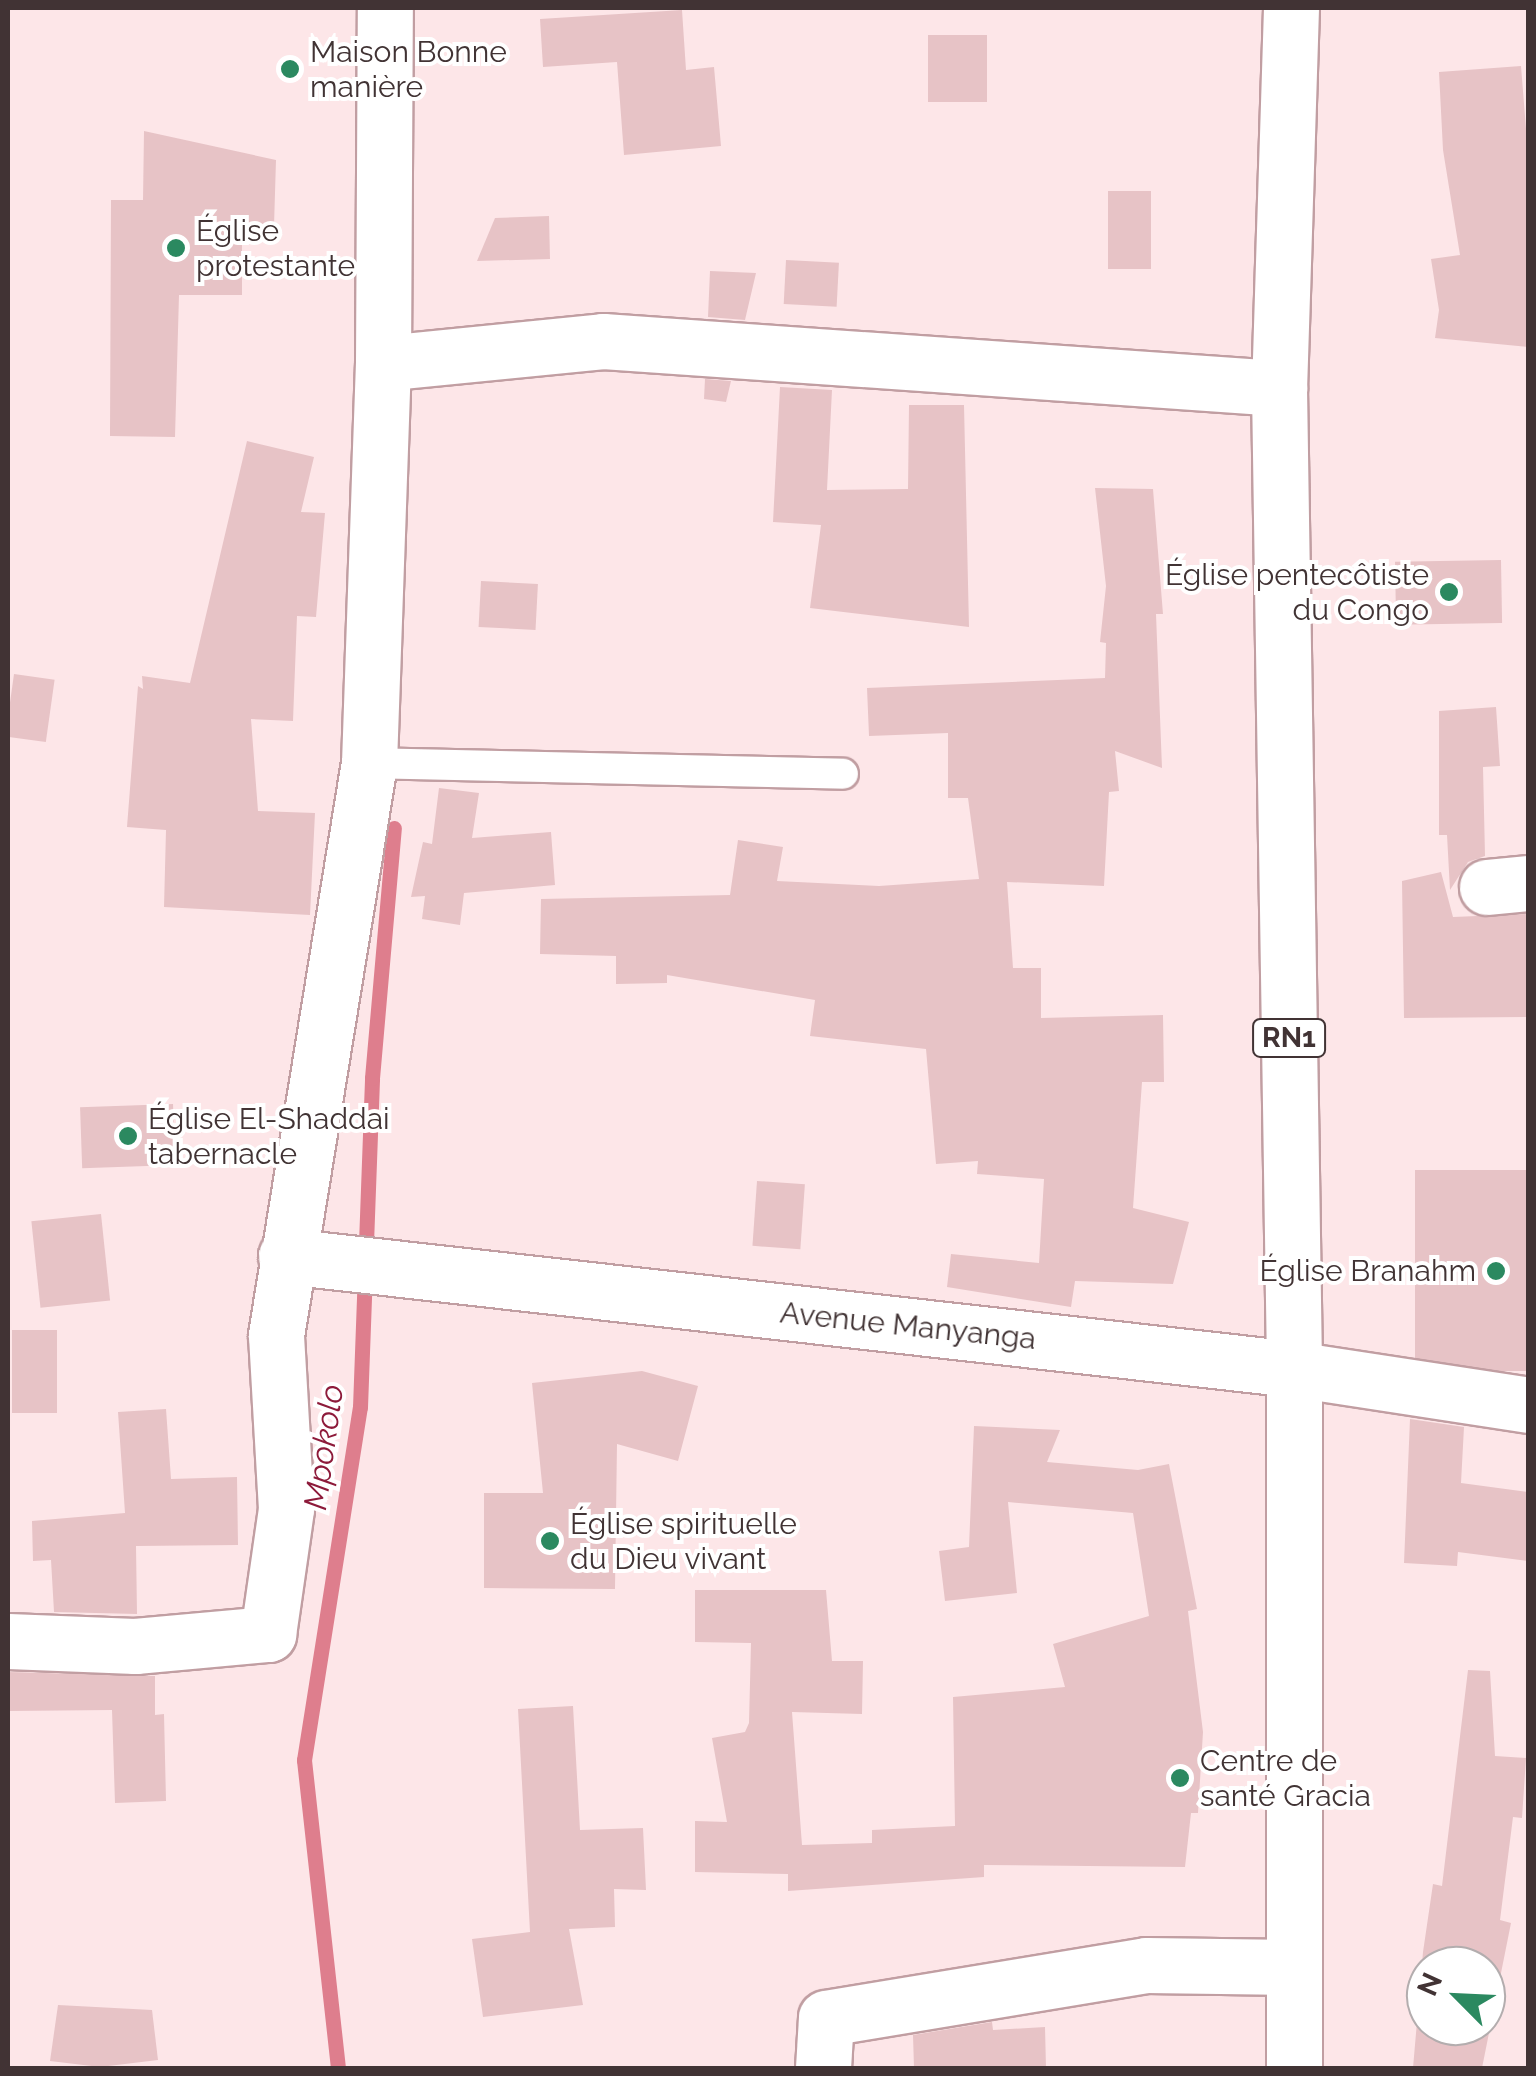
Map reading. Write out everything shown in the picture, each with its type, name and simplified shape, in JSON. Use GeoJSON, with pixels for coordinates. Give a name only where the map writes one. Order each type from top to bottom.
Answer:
{"type":"FeatureCollection","features":[{"type":"Feature","properties":{"kind":"main road"},"geometry":{"type":"LineString","coordinates":[[8,1641],[136,1646],[268,1634],[286,1509],[276,1336],[369,764],[383,362],[385,8]]}},
{"type":"Feature","properties":{"kind":"main road","name":"RN1"},"geometry":{"type":"LineString","coordinates":[[1291,8],[1279,388],[1294,1370],[1294,2068]]}},
{"type":"Feature","properties":{"kind":"main road"},"geometry":{"type":"LineString","coordinates":[[383,362],[603,341],[1279,388]]}},
{"type":"Feature","properties":{"kind":"main road","name":"Avenue Manyanga"},"geometry":{"type":"LineString","coordinates":[[286,1256],[1294,1370],[1528,1405]]}},
{"type":"Feature","properties":{"kind":"main road"},"geometry":{"type":"LineString","coordinates":[[823,2068],[826,2018],[1146,1965],[1294,1967]]}},
{"type":"Feature","properties":{"kind":"lane"},"geometry":{"type":"LineString","coordinates":[[369,764],[842,774]]}},
{"type":"Feature","properties":{"kind":"building"},"geometry":{"type":"Polygon","coordinates":[[[682,10],[686,70],[714,67],[721,146],[624,155],[617,62],[543,67],[540,19],[682,10]]]}},
{"type":"Feature","properties":{"kind":"building"},"geometry":{"type":"Polygon","coordinates":[[[928,35],[987,35],[987,102],[928,102],[928,35]]]}},
{"type":"Feature","properties":{"kind":"building"},"geometry":{"type":"Polygon","coordinates":[[[1521,66],[1528,154],[1528,347],[1435,338],[1439,310],[1431,259],[1460,255],[1443,150],[1439,72],[1521,66]]]}},
{"type":"Feature","properties":{"kind":"building"},"geometry":{"type":"Polygon","coordinates":[[[144,131],[276,160],[274,226],[242,224],[242,295],[179,295],[175,437],[110,436],[111,200],[143,200],[144,131]]]}},
{"type":"Feature","properties":{"kind":"building"},"geometry":{"type":"Polygon","coordinates":[[[1108,191],[1151,191],[1151,269],[1108,269],[1108,191]]]}},
{"type":"Feature","properties":{"kind":"building"},"geometry":{"type":"Polygon","coordinates":[[[549,216],[550,259],[477,261],[495,218],[549,216]]]}},
{"type":"Feature","properties":{"kind":"building"},"geometry":{"type":"Polygon","coordinates":[[[786,260],[839,263],[837,307],[784,304],[786,260]]]}},
{"type":"Feature","properties":{"kind":"building"},"geometry":{"type":"Polygon","coordinates":[[[710,271],[756,273],[745,320],[708,317],[710,271]]]}},
{"type":"Feature","properties":{"kind":"building"},"geometry":{"type":"Polygon","coordinates":[[[705,379],[731,381],[726,402],[704,399],[705,379]]]}},
{"type":"Feature","properties":{"kind":"building"},"geometry":{"type":"Polygon","coordinates":[[[780,387],[832,390],[827,490],[908,489],[909,405],[964,405],[969,627],[810,608],[821,525],[773,522],[780,387]]]}},
{"type":"Feature","properties":{"kind":"building"},"geometry":{"type":"Polygon","coordinates":[[[247,441],[314,457],[301,512],[325,513],[316,617],[297,616],[293,721],[251,719],[258,811],[315,813],[310,915],[164,907],[166,830],[127,827],[138,686],[143,689],[142,676],[190,683],[247,441]]]}},
{"type":"Feature","properties":{"kind":"building"},"geometry":{"type":"Polygon","coordinates":[[[1095,488],[1153,489],[1163,614],[1156,614],[1162,768],[1115,751],[1119,791],[1109,792],[1104,886],[1007,882],[1013,968],[1041,968],[1041,1018],[1163,1015],[1164,1082],[1142,1082],[1133,1208],[1189,1222],[1173,1284],[1075,1281],[1071,1307],[947,1287],[951,1254],[1039,1263],[1044,1179],[977,1174],[978,1161],[936,1164],[926,1049],[810,1036],[815,1000],[667,975],[667,983],[616,984],[616,956],[540,954],[541,899],[730,895],[738,840],[783,847],[777,881],[879,886],[979,879],[968,798],[948,798],[948,733],[869,736],[867,688],[1105,678],[1106,643],[1100,642],[1106,586],[1095,488]]]}},
{"type":"Feature","properties":{"kind":"building","name":"Église pentecôtiste du Congo"},"geometry":{"type":"Polygon","coordinates":[[[1501,560],[1502,623],[1396,625],[1395,562],[1501,560]]]}},
{"type":"Feature","properties":{"kind":"building"},"geometry":{"type":"Polygon","coordinates":[[[481,581],[538,584],[536,630],[479,627],[481,581]]]}},
{"type":"Feature","properties":{"kind":"building"},"geometry":{"type":"Polygon","coordinates":[[[14,674],[55,680],[46,742],[8,737],[14,674]]]}},
{"type":"Feature","properties":{"kind":"building"},"geometry":{"type":"Polygon","coordinates":[[[1496,707],[1500,766],[1483,767],[1485,856],[1468,862],[1450,890],[1447,835],[1439,835],[1439,711],[1496,707]]]}},
{"type":"Feature","properties":{"kind":"building"},"geometry":{"type":"Polygon","coordinates":[[[439,788],[479,793],[472,838],[551,832],[555,885],[464,893],[460,925],[422,919],[425,896],[411,897],[423,842],[432,844],[439,788]]]}},
{"type":"Feature","properties":{"kind":"building"},"geometry":{"type":"Polygon","coordinates":[[[1441,872],[1453,917],[1528,914],[1528,1017],[1404,1018],[1402,881],[1441,872]]]}},
{"type":"Feature","properties":{"kind":"building","name":"Église El-Shaddai tabernacle"},"geometry":{"type":"Polygon","coordinates":[[[173,1104],[175,1165],[82,1168],[80,1107],[173,1104]]]}},
{"type":"Feature","properties":{"kind":"building"},"geometry":{"type":"Polygon","coordinates":[[[1415,1170],[1528,1170],[1528,1371],[1415,1371],[1415,1170]]]}},
{"type":"Feature","properties":{"kind":"building"},"geometry":{"type":"Polygon","coordinates":[[[757,1181],[805,1184],[800,1249],[752,1246],[757,1181]]]}},
{"type":"Feature","properties":{"kind":"building"},"geometry":{"type":"Polygon","coordinates":[[[101,1214],[110,1301],[40,1308],[31,1221],[101,1214]]]}},
{"type":"Feature","properties":{"kind":"building"},"geometry":{"type":"Polygon","coordinates":[[[12,1330],[57,1330],[57,1413],[12,1413],[12,1330]]]}},
{"type":"Feature","properties":{"kind":"building"},"geometry":{"type":"Polygon","coordinates":[[[642,1371],[698,1386],[678,1461],[617,1444],[615,1589],[484,1588],[484,1493],[543,1493],[532,1383],[642,1371]]]}},
{"type":"Feature","properties":{"kind":"building"},"geometry":{"type":"Polygon","coordinates":[[[166,1409],[171,1479],[237,1477],[238,1545],[136,1546],[137,1614],[54,1612],[51,1560],[33,1561],[32,1521],[125,1513],[118,1412],[166,1409]]]}},
{"type":"Feature","properties":{"kind":"building"},"geometry":{"type":"Polygon","coordinates":[[[1410,1419],[1464,1427],[1461,1483],[1528,1492],[1528,1561],[1458,1552],[1457,1566],[1404,1563],[1410,1419]]]}},
{"type":"Feature","properties":{"kind":"building"},"geometry":{"type":"Polygon","coordinates":[[[974,1426],[1060,1430],[1047,1462],[1138,1470],[1169,1464],[1197,1609],[1188,1611],[1203,1732],[1198,1813],[1191,1813],[1185,1867],[984,1865],[984,1877],[788,1891],[788,1874],[695,1872],[695,1821],[727,1822],[712,1738],[745,1732],[749,1723],[751,1643],[695,1642],[695,1590],[826,1590],[832,1661],[863,1661],[862,1714],[792,1712],[802,1845],[872,1843],[872,1830],[955,1826],[953,1697],[1065,1687],[1053,1644],[1149,1616],[1133,1513],[1008,1502],[1017,1593],[945,1601],[939,1551],[969,1547],[974,1426]]]}},
{"type":"Feature","properties":{"kind":"building"},"geometry":{"type":"Polygon","coordinates":[[[1468,1670],[1490,1671],[1495,1756],[1526,1758],[1522,1818],[1513,1817],[1500,1920],[1511,1923],[1506,1948],[1424,1946],[1433,1884],[1442,1886],[1468,1670]]]}},
{"type":"Feature","properties":{"kind":"building"},"geometry":{"type":"Polygon","coordinates":[[[8,1672],[155,1676],[155,1715],[164,1714],[166,1801],[115,1803],[112,1710],[8,1711],[8,1672]]]}},
{"type":"Feature","properties":{"kind":"building"},"geometry":{"type":"Polygon","coordinates":[[[573,1706],[580,1830],[643,1828],[646,1890],[614,1889],[615,1927],[569,1929],[583,2005],[483,2017],[472,1939],[530,1932],[518,1709],[573,1706]]]}},
{"type":"Feature","properties":{"kind":"building"},"geometry":{"type":"Polygon","coordinates":[[[58,2005],[152,2010],[158,2060],[100,2067],[50,2061],[58,2005]]]}},
{"type":"Feature","properties":{"kind":"building"},"geometry":{"type":"Polygon","coordinates":[[[992,2022],[993,2030],[1045,2027],[1046,2068],[914,2068],[913,2035],[992,2022]]]}},
{"type":"Feature","properties":{"kind":"building"},"geometry":{"type":"Polygon","coordinates":[[[1415,2046],[1486,2046],[1482,2068],[1413,2068],[1415,2046]]]}},
{"type":"Feature","properties":{"kind":"waterway","name":"Mpokolo"},"geometry":{"type":"LineString","coordinates":[[338,2068],[304,1760],[360,1407],[372,1078],[394,828]]}},
{"type":"Feature","properties":{"kind":"place","name":"Maison Bonne manière"},"geometry":{"type":"Point","coordinates":[290,69]}},
{"type":"Feature","properties":{"kind":"place","name":"Église protestante"},"geometry":{"type":"Point","coordinates":[176,248]}},
{"type":"Feature","properties":{"kind":"place","name":"Église pentecôtiste du Congo"},"geometry":{"type":"Point","coordinates":[1449,592]}},
{"type":"Feature","properties":{"kind":"place","name":"Église El-Shaddai tabernacle"},"geometry":{"type":"Point","coordinates":[128,1136]}},
{"type":"Feature","properties":{"kind":"place","name":"Église Branahm"},"geometry":{"type":"Point","coordinates":[1496,1271]}},
{"type":"Feature","properties":{"kind":"place","name":"Église spirituelle du Dieu vivant"},"geometry":{"type":"Point","coordinates":[550,1541]}},
{"type":"Feature","properties":{"kind":"place","name":"Centre de santé Gracia"},"geometry":{"type":"Point","coordinates":[1180,1778]}}]}
